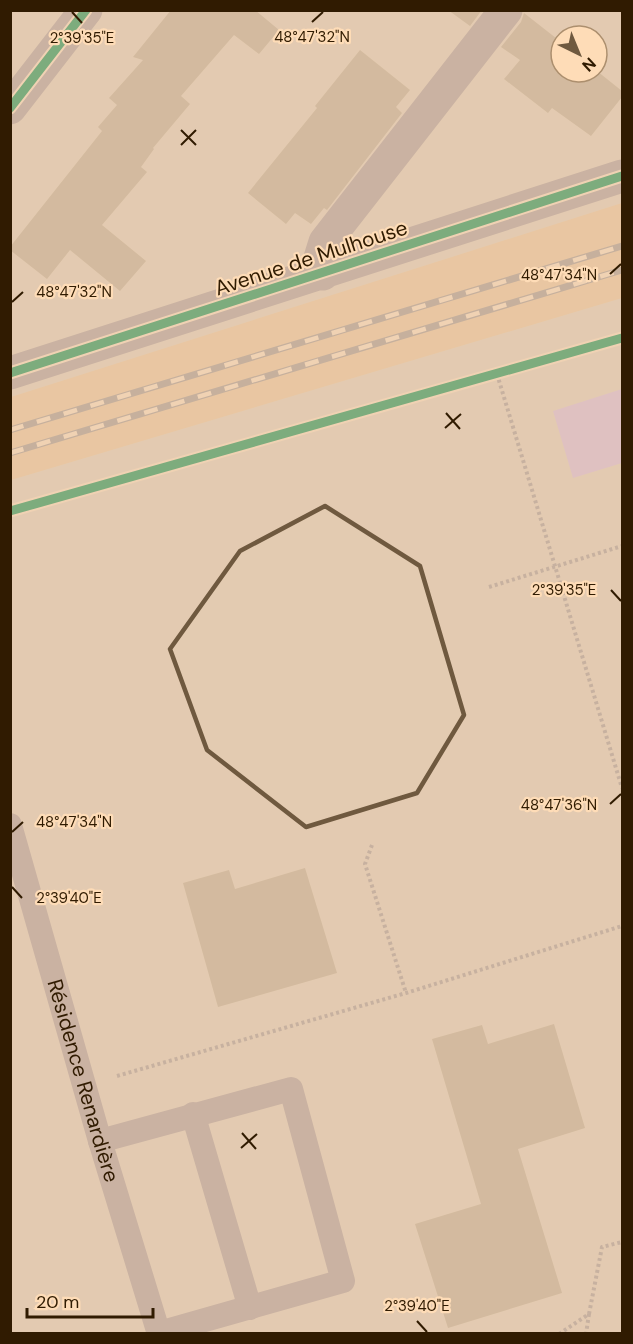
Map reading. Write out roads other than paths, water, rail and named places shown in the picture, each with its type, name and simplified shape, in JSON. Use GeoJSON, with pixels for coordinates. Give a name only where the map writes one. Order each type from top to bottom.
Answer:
{"type":"FeatureCollection","features":[{"type":"Feature","properties":{"kind":"street"},"geometry":{"type":"LineString","coordinates":[[10,108],[86,10]]}},
{"type":"Feature","properties":{"kind":"street"},"geometry":{"type":"LineString","coordinates":[[323,274],[320,258],[325,242],[506,10]]}},
{"type":"Feature","properties":{"kind":"street","name":"Avenue de Mulhouse"},"geometry":{"type":"LineString","coordinates":[[10,373],[622,176]]}},
{"type":"Feature","properties":{"kind":"lane","name":"Résidence Renardière"},"geometry":{"type":"LineString","coordinates":[[10,825],[100,1141],[159,1333]]}},
{"type":"Feature","properties":{"kind":"lane"},"geometry":{"type":"LineString","coordinates":[[100,1141],[291,1089],[343,1281],[159,1333]]}},
{"type":"Feature","properties":{"kind":"lane"},"geometry":{"type":"LineString","coordinates":[[193,1114],[250,1308]]}},
{"type":"Feature","properties":{"kind":"railway"},"geometry":{"type":"LineString","coordinates":[[10,430],[622,246]]}},
{"type":"Feature","properties":{"kind":"railway"},"geometry":{"type":"LineString","coordinates":[[10,453],[622,270]]}}]}
